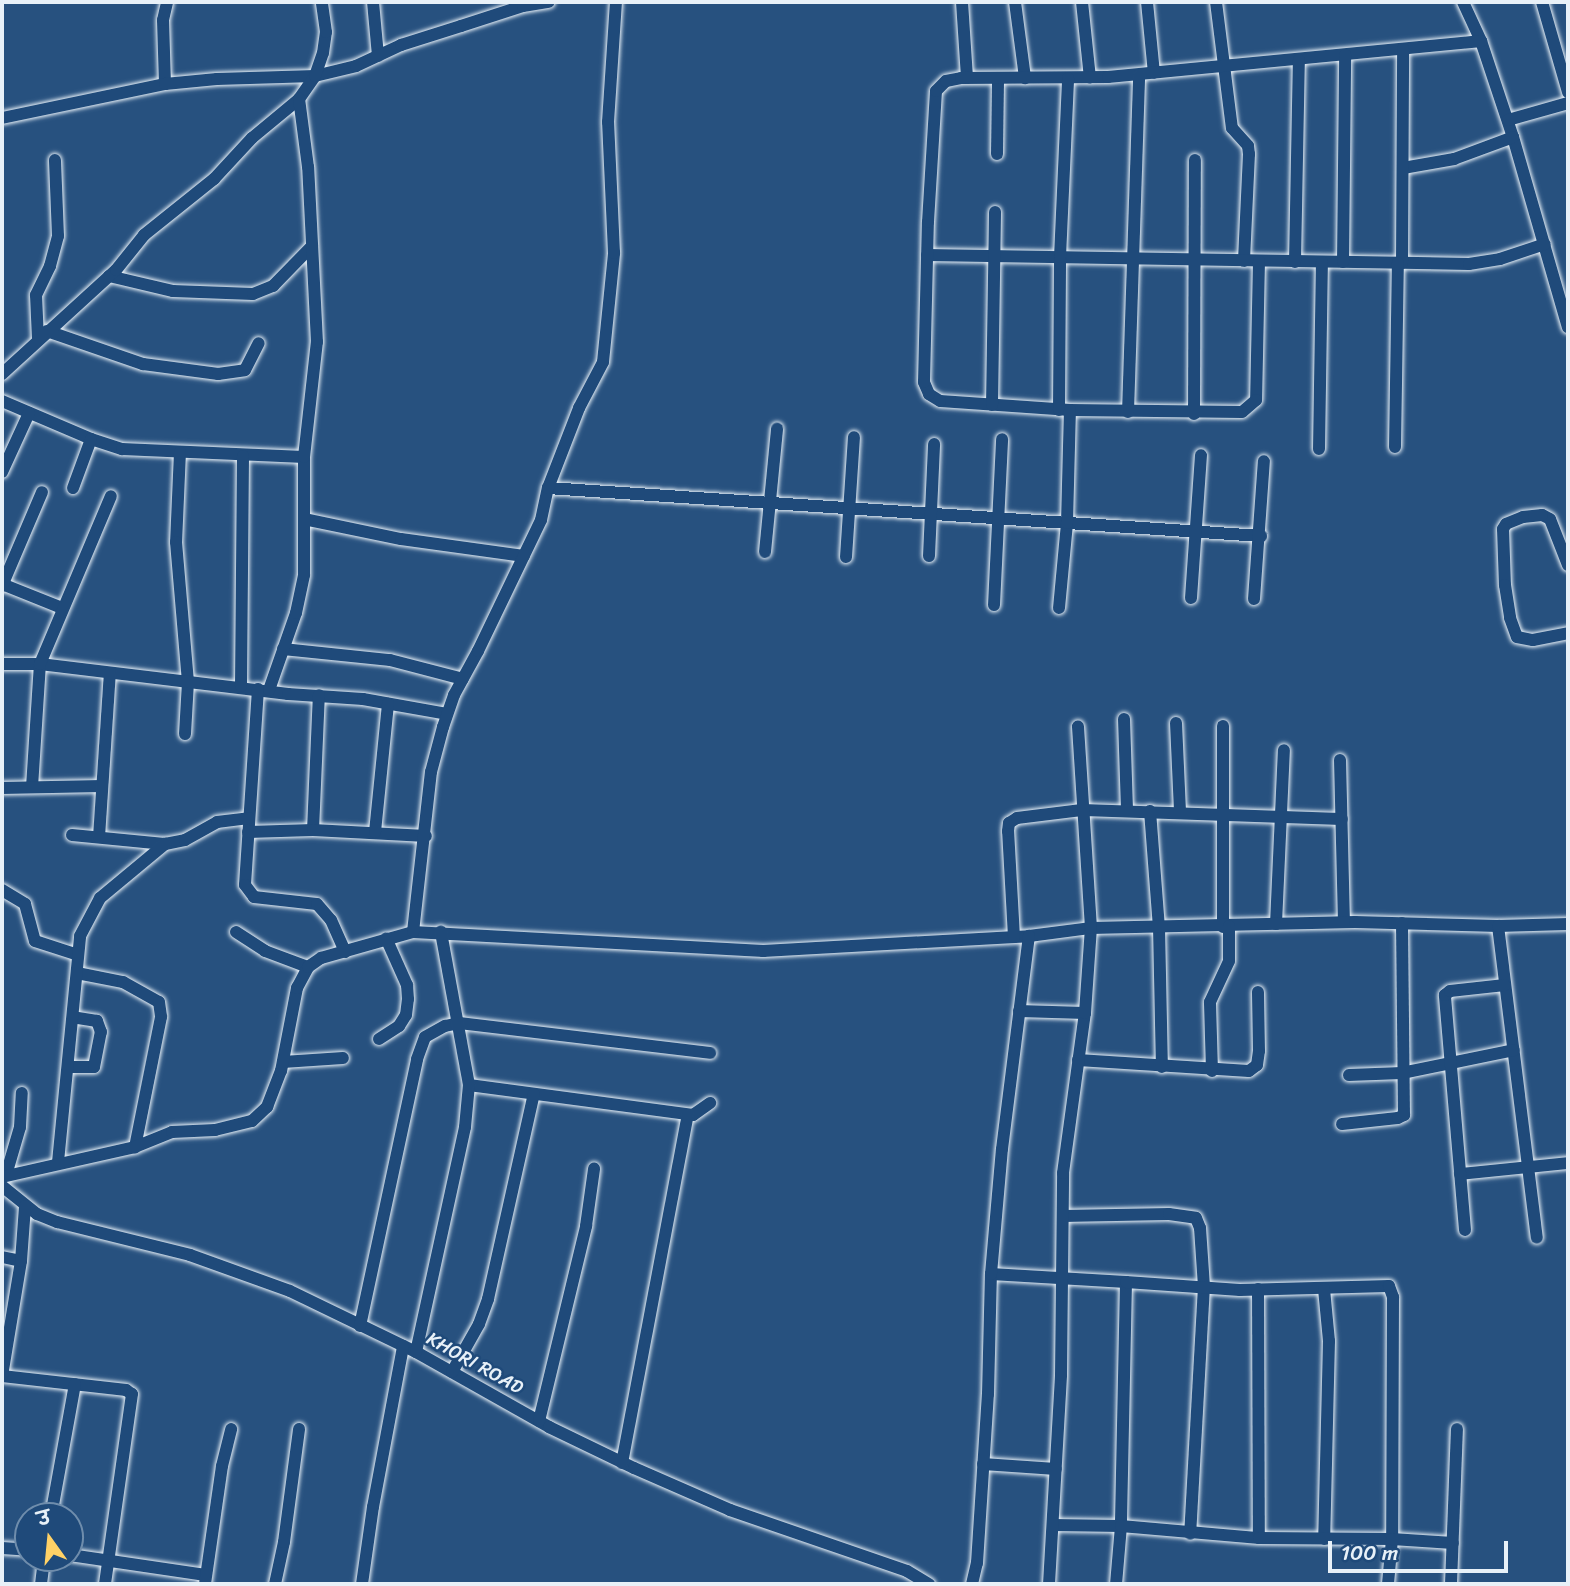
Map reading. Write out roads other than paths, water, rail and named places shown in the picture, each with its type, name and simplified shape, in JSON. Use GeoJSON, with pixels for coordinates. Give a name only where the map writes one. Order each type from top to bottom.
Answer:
{"type":"FeatureCollection","features":[{"type":"Feature","properties":{"kind":"street"},"geometry":{"type":"LineString","coordinates":[[165,84],[163,20],[166,2]]}},
{"type":"Feature","properties":{"kind":"street"},"geometry":{"type":"LineString","coordinates":[[2,374],[109,276],[144,234],[214,179],[252,138],[299,99],[315,76],[327,32],[322,2]]}},
{"type":"Feature","properties":{"kind":"street"},"geometry":{"type":"LineString","coordinates":[[373,2],[378,56]]}},
{"type":"Feature","properties":{"kind":"street"},"geometry":{"type":"LineString","coordinates":[[2,118],[165,84],[216,79],[315,76],[356,66],[401,45],[523,6],[549,2]]}},
{"type":"Feature","properties":{"kind":"street"},"geometry":{"type":"LineString","coordinates":[[413,932],[426,836],[431,772],[447,714],[541,520],[548,488],[579,408],[603,362],[614,253],[608,122],[616,2]]}},
{"type":"Feature","properties":{"kind":"street"},"geometry":{"type":"LineString","coordinates":[[962,2],[967,78]]}},
{"type":"Feature","properties":{"kind":"street"},"geometry":{"type":"LineString","coordinates":[[1015,2],[1025,78]]}},
{"type":"Feature","properties":{"kind":"street"},"geometry":{"type":"LineString","coordinates":[[1082,2],[1090,78]]}},
{"type":"Feature","properties":{"kind":"street"},"geometry":{"type":"LineString","coordinates":[[1147,2],[1154,73]]}},
{"type":"Feature","properties":{"kind":"street"},"geometry":{"type":"LineString","coordinates":[[1216,2],[1232,128],[1248,146],[1249,154],[1244,261]]}},
{"type":"Feature","properties":{"kind":"street"},"geometry":{"type":"LineString","coordinates":[[1463,2],[1481,41],[1508,121],[1568,327]]}},
{"type":"Feature","properties":{"kind":"street"},"geometry":{"type":"LineString","coordinates":[[1542,2],[1568,92]]}},
{"type":"Feature","properties":{"kind":"street"},"geometry":{"type":"LineString","coordinates":[[1259,261],[1256,400],[1242,412],[1194,414],[1064,410],[940,401],[929,394],[924,382],[927,256],[936,91],[946,81],[967,78],[1090,78],[1139,75],[1481,41]]}},
{"type":"Feature","properties":{"kind":"street"},"geometry":{"type":"LineString","coordinates":[[1395,447],[1403,168],[1403,49]]}},
{"type":"Feature","properties":{"kind":"street"},"geometry":{"type":"LineString","coordinates":[[1343,262],[1345,55]]}},
{"type":"Feature","properties":{"kind":"street"},"geometry":{"type":"LineString","coordinates":[[1295,262],[1299,60]]}},
{"type":"Feature","properties":{"kind":"street"},"geometry":{"type":"LineString","coordinates":[[1128,412],[1139,75]]}},
{"type":"Feature","properties":{"kind":"street"},"geometry":{"type":"LineString","coordinates":[[997,155],[998,78]]}},
{"type":"Feature","properties":{"kind":"street"},"geometry":{"type":"LineString","coordinates":[[1059,608],[1067,523],[1060,257],[1068,78]]}},
{"type":"Feature","properties":{"kind":"street"},"geometry":{"type":"LineString","coordinates":[[299,99],[306,130],[317,342],[304,457],[301,595],[283,649],[264,690],[244,876],[248,891],[254,897],[317,904],[331,919],[345,952]]}},
{"type":"Feature","properties":{"kind":"street"},"geometry":{"type":"LineString","coordinates":[[1508,121],[1568,103]]}},
{"type":"Feature","properties":{"kind":"street"},"geometry":{"type":"LineString","coordinates":[[1403,168],[1454,159],[1513,137]]}},
{"type":"Feature","properties":{"kind":"street"},"geometry":{"type":"LineString","coordinates":[[42,335],[36,295],[50,266],[58,236],[55,160]]}},
{"type":"Feature","properties":{"kind":"street"},"geometry":{"type":"LineString","coordinates":[[1194,414],[1195,160]]}},
{"type":"Feature","properties":{"kind":"street"},"geometry":{"type":"LineString","coordinates":[[992,405],[995,212]]}},
{"type":"Feature","properties":{"kind":"street"},"geometry":{"type":"LineString","coordinates":[[927,256],[1469,264],[1515,255],[1545,244]]}},
{"type":"Feature","properties":{"kind":"street"},"geometry":{"type":"LineString","coordinates":[[109,276],[173,291],[253,294],[273,286],[312,246]]}},
{"type":"Feature","properties":{"kind":"street"},"geometry":{"type":"LineString","coordinates":[[1318,449],[1322,262]]}},
{"type":"Feature","properties":{"kind":"street"},"geometry":{"type":"LineString","coordinates":[[42,335],[143,364],[218,374],[245,370],[253,361],[259,343]]}},
{"type":"Feature","properties":{"kind":"street"},"geometry":{"type":"LineString","coordinates":[[2,401],[121,449],[304,457]]}},
{"type":"Feature","properties":{"kind":"street"},"geometry":{"type":"LineString","coordinates":[[2,472],[29,412]]}},
{"type":"Feature","properties":{"kind":"street"},"geometry":{"type":"LineString","coordinates":[[765,552],[772,504],[777,429]]}},
{"type":"Feature","properties":{"kind":"street"},"geometry":{"type":"LineString","coordinates":[[846,557],[854,437]]}},
{"type":"Feature","properties":{"kind":"street"},"geometry":{"type":"LineString","coordinates":[[73,488],[91,439]]}},
{"type":"Feature","properties":{"kind":"street"},"geometry":{"type":"LineString","coordinates":[[994,605],[1002,439]]}},
{"type":"Feature","properties":{"kind":"street"},"geometry":{"type":"LineString","coordinates":[[929,556],[934,444]]}},
{"type":"Feature","properties":{"kind":"street"},"geometry":{"type":"LineString","coordinates":[[180,452],[176,542],[188,682],[185,734]]}},
{"type":"Feature","properties":{"kind":"street"},"geometry":{"type":"LineString","coordinates":[[1191,598],[1201,455]]}},
{"type":"Feature","properties":{"kind":"street"},"geometry":{"type":"LineString","coordinates":[[241,686],[243,456]]}},
{"type":"Feature","properties":{"kind":"street"},"geometry":{"type":"LineString","coordinates":[[1254,599],[1261,536],[1264,461]]}},
{"type":"Feature","properties":{"kind":"street"},"geometry":{"type":"LineString","coordinates":[[548,488],[1261,536]]}},
{"type":"Feature","properties":{"kind":"street"},"geometry":{"type":"LineString","coordinates":[[42,492],[2,585],[62,608]]}},
{"type":"Feature","properties":{"kind":"street"},"geometry":{"type":"LineString","coordinates":[[32,787],[40,664],[111,496]]}},
{"type":"Feature","properties":{"kind":"street"},"geometry":{"type":"LineString","coordinates":[[1568,565],[1550,519],[1542,515],[1523,517],[1506,524],[1503,529],[1505,585],[1510,618],[1517,637],[1533,640],[1568,633]]}},
{"type":"Feature","properties":{"kind":"street"},"geometry":{"type":"LineString","coordinates":[[304,519],[401,538],[524,556]]}},
{"type":"Feature","properties":{"kind":"street"},"geometry":{"type":"LineString","coordinates":[[283,649],[390,660],[463,679]]}},
{"type":"Feature","properties":{"kind":"street"},"geometry":{"type":"LineString","coordinates":[[2,664],[40,664],[241,686],[447,714]]}},
{"type":"Feature","properties":{"kind":"street"},"geometry":{"type":"LineString","coordinates":[[99,837],[110,673]]}},
{"type":"Feature","properties":{"kind":"street"},"geometry":{"type":"LineString","coordinates":[[313,830],[319,695]]}},
{"type":"Feature","properties":{"kind":"street"},"geometry":{"type":"LineString","coordinates":[[375,832],[388,704]]}},
{"type":"Feature","properties":{"kind":"street"},"geometry":{"type":"LineString","coordinates":[[1124,719],[1127,811]]}},
{"type":"Feature","properties":{"kind":"street"},"geometry":{"type":"LineString","coordinates":[[1176,723],[1180,812]]}},
{"type":"Feature","properties":{"kind":"street"},"geometry":{"type":"LineString","coordinates":[[1049,1584],[1056,1469],[1063,1173],[1085,1013],[1091,928],[1078,726]]}},
{"type":"Feature","properties":{"kind":"street"},"geometry":{"type":"LineString","coordinates":[[1213,1071],[1210,1002],[1229,961],[1223,813],[1223,726]]}},
{"type":"Feature","properties":{"kind":"street"},"geometry":{"type":"LineString","coordinates":[[1276,925],[1284,750]]}},
{"type":"Feature","properties":{"kind":"street"},"geometry":{"type":"LineString","coordinates":[[1340,760],[1344,922]]}},
{"type":"Feature","properties":{"kind":"street"},"geometry":{"type":"LineString","coordinates":[[2,788],[102,786]]}},
{"type":"Feature","properties":{"kind":"street"},"geometry":{"type":"LineString","coordinates":[[1014,937],[1010,823],[1032,815],[1082,810],[1342,819]]}},
{"type":"Feature","properties":{"kind":"street"},"geometry":{"type":"LineString","coordinates":[[1150,811],[1159,927],[1162,1067]]}},
{"type":"Feature","properties":{"kind":"street"},"geometry":{"type":"LineString","coordinates":[[72,835],[165,844],[185,840],[217,822],[249,818]]}},
{"type":"Feature","properties":{"kind":"street"},"geometry":{"type":"LineString","coordinates":[[248,832],[313,830],[426,836]]}},
{"type":"Feature","properties":{"kind":"street"},"geometry":{"type":"LineString","coordinates":[[58,1162],[80,936],[100,898],[165,844]]}},
{"type":"Feature","properties":{"kind":"street"},"geometry":{"type":"LineString","coordinates":[[2,890],[25,904],[35,941],[78,955]]}},
{"type":"Feature","properties":{"kind":"street"},"geometry":{"type":"LineString","coordinates":[[3,1179],[58,1162],[135,1147],[172,1132],[215,1130],[252,1121],[267,1107],[283,1062],[297,988],[309,967],[321,958],[413,932],[763,951],[1029,936],[1091,928],[1344,922],[1498,926],[1568,924]]}},
{"type":"Feature","properties":{"kind":"street"},"geometry":{"type":"LineString","coordinates":[[1342,1124],[1405,1115],[1402,1073],[1402,923]]}},
{"type":"Feature","properties":{"kind":"street"},"geometry":{"type":"LineString","coordinates":[[1498,926],[1538,1238]]}},
{"type":"Feature","properties":{"kind":"street"},"geometry":{"type":"LineString","coordinates":[[236,932],[265,951],[309,967]]}},
{"type":"Feature","properties":{"kind":"street"},"geometry":{"type":"LineString","coordinates":[[416,1352],[466,1127],[469,1086],[441,932]]}},
{"type":"Feature","properties":{"kind":"street"},"geometry":{"type":"LineString","coordinates":[[972,1584],[977,1563],[991,1274],[1029,936]]}},
{"type":"Feature","properties":{"kind":"street"},"geometry":{"type":"LineString","coordinates":[[379,1039],[399,1026],[406,1015],[408,999],[407,985],[386,938]]}},
{"type":"Feature","properties":{"kind":"street"},"geometry":{"type":"LineString","coordinates":[[77,972],[136,987],[159,1002],[161,1017],[135,1147]]}},
{"type":"Feature","properties":{"kind":"street"},"geometry":{"type":"LineString","coordinates":[[1465,1230],[1445,1001],[1447,992],[1505,985]]}},
{"type":"Feature","properties":{"kind":"street"},"geometry":{"type":"LineString","coordinates":[[1078,1060],[1213,1071],[1249,1071],[1257,1065],[1258,992]]}},
{"type":"Feature","properties":{"kind":"street"},"geometry":{"type":"LineString","coordinates":[[1019,1010],[1085,1013]]}},
{"type":"Feature","properties":{"kind":"street"},"geometry":{"type":"LineString","coordinates":[[68,1067],[94,1067],[101,1032],[97,1021],[73,1017]]}},
{"type":"Feature","properties":{"kind":"street"},"geometry":{"type":"LineString","coordinates":[[360,1326],[416,1059],[425,1037],[444,1026],[459,1023],[710,1053]]}},
{"type":"Feature","properties":{"kind":"street"},"geometry":{"type":"LineString","coordinates":[[1349,1075],[1402,1073],[1514,1050]]}},
{"type":"Feature","properties":{"kind":"street"},"geometry":{"type":"LineString","coordinates":[[283,1062],[343,1058]]}},
{"type":"Feature","properties":{"kind":"street"},"geometry":{"type":"LineString","coordinates":[[469,1086],[688,1115],[700,1112],[710,1103]]}},
{"type":"Feature","properties":{"kind":"street"},"geometry":{"type":"LineString","coordinates":[[3,1179],[20,1127],[22,1093]]}},
{"type":"Feature","properties":{"kind":"street"},"geometry":{"type":"LineString","coordinates":[[452,1372],[479,1324],[488,1298],[534,1094]]}},
{"type":"Feature","properties":{"kind":"street"},"geometry":{"type":"LineString","coordinates":[[622,1462],[688,1115]]}},
{"type":"Feature","properties":{"kind":"street"},"geometry":{"type":"LineString","coordinates":[[1460,1174],[1568,1163]]}},
{"type":"Feature","properties":{"kind":"street"},"geometry":{"type":"LineString","coordinates":[[539,1421],[586,1226],[594,1169]]}},
{"type":"Feature","properties":{"kind":"street","name":"KHORI ROAD"},"geometry":{"type":"LineString","coordinates":[[3,1179],[25,1206],[57,1222],[133,1238],[240,1271],[416,1352],[539,1421],[622,1462],[730,1510],[907,1571],[929,1584]]}},
{"type":"Feature","properties":{"kind":"street"},"geometry":{"type":"LineString","coordinates":[[25,1206],[21,1261],[5,1334],[2,1376],[126,1390],[132,1394],[105,1584]]}},
{"type":"Feature","properties":{"kind":"street"},"geometry":{"type":"LineString","coordinates":[[1063,1216],[1169,1214],[1196,1218],[1200,1228],[1205,1286],[1190,1534]]}},
{"type":"Feature","properties":{"kind":"street"},"geometry":{"type":"LineString","coordinates":[[2,1258],[21,1261]]}},
{"type":"Feature","properties":{"kind":"street"},"geometry":{"type":"LineString","coordinates":[[991,1274],[1258,1289],[1385,1285],[1392,1290],[1392,1539],[1388,1584]]}},
{"type":"Feature","properties":{"kind":"street"},"geometry":{"type":"LineString","coordinates":[[1116,1584],[1121,1526],[1126,1282]]}},
{"type":"Feature","properties":{"kind":"street"},"geometry":{"type":"LineString","coordinates":[[1258,1289],[1259,1538]]}},
{"type":"Feature","properties":{"kind":"street"},"geometry":{"type":"LineString","coordinates":[[1324,1289],[1329,1341],[1324,1539]]}},
{"type":"Feature","properties":{"kind":"street"},"geometry":{"type":"LineString","coordinates":[[362,1584],[373,1507],[403,1346]]}},
{"type":"Feature","properties":{"kind":"street"},"geometry":{"type":"LineString","coordinates":[[54,1502],[75,1384]]}},
{"type":"Feature","properties":{"kind":"street"},"geometry":{"type":"LineString","coordinates":[[84,1557],[205,1579],[231,1429]]}},
{"type":"Feature","properties":{"kind":"street"},"geometry":{"type":"LineString","coordinates":[[275,1584],[284,1542],[299,1429]]}},
{"type":"Feature","properties":{"kind":"street"},"geometry":{"type":"LineString","coordinates":[[1451,1584],[1457,1429]]}},
{"type":"Feature","properties":{"kind":"street"},"geometry":{"type":"LineString","coordinates":[[983,1464],[1056,1469]]}},
{"type":"Feature","properties":{"kind":"street"},"geometry":{"type":"LineString","coordinates":[[1053,1525],[1121,1526],[1259,1538],[1392,1539],[1453,1543]]}}]}
